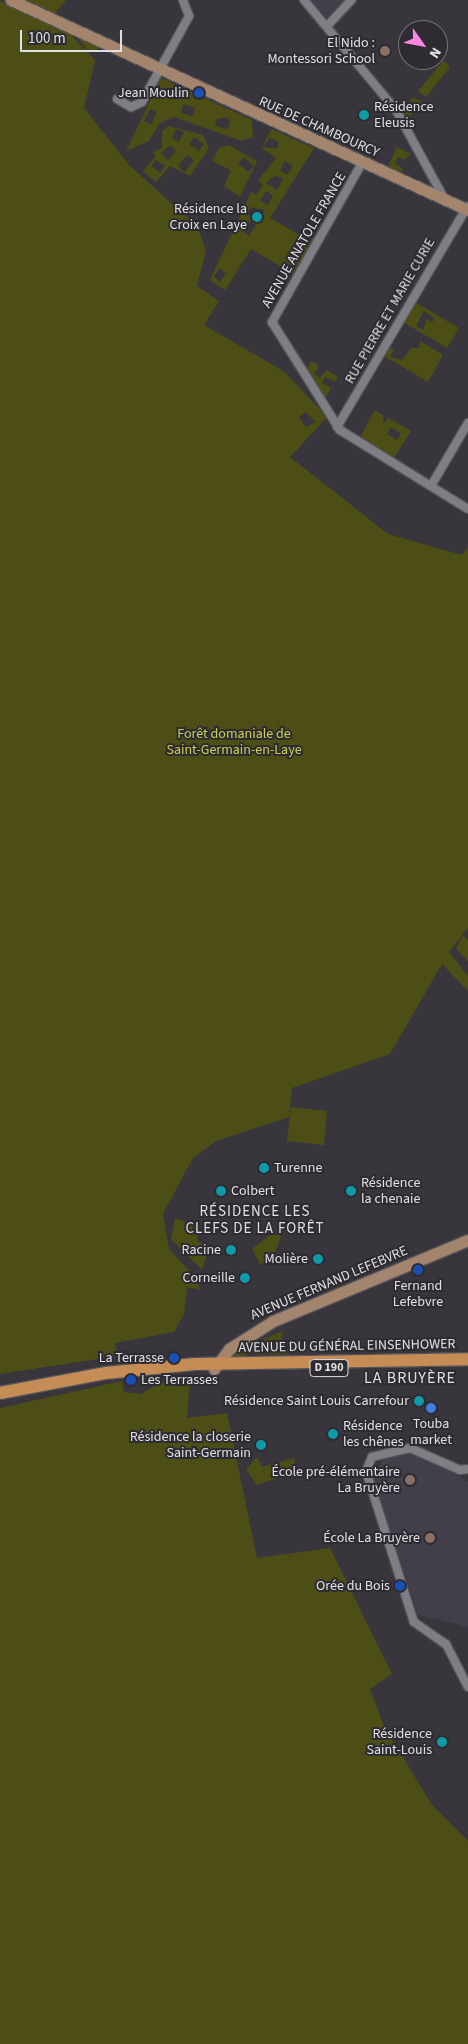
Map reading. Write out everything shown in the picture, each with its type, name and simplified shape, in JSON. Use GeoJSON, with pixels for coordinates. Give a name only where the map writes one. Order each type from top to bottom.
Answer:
{"type":"FeatureCollection","features":[{"type":"Feature","properties":{"kind":"main road","name":"AVENUE DU GÉNÉRAL EINSENHOWER"},"geometry":{"type":"LineString","coordinates":[[218,1365],[468,1359]]}},
{"type":"Feature","properties":{"kind":"main road","name":"AVENUE DU GÉNÉRAL EINSENHOWER"},"geometry":{"type":"LineString","coordinates":[[218,1365],[468,1366]]}},
{"type":"Feature","properties":{"kind":"main road","name":"D 190"},"geometry":{"type":"LineString","coordinates":[[0,1393],[106,1373],[218,1365]]}},
{"type":"Feature","properties":{"kind":"main road","name":"D 190"},"geometry":{"type":"LineString","coordinates":[[0,1400],[110,1379],[218,1365]]}},
{"type":"Feature","properties":{"kind":"street","name":"RUE DE CHAMBOURCY"},"geometry":{"type":"LineString","coordinates":[[11,0],[362,163],[467,208]]}},
{"type":"Feature","properties":{"kind":"street"},"geometry":{"type":"LineString","coordinates":[[117,99],[138,106],[189,16],[183,0]]}},
{"type":"Feature","properties":{"kind":"street"},"geometry":{"type":"LineString","coordinates":[[304,0],[329,24],[396,110],[445,200]]}},
{"type":"Feature","properties":{"kind":"street"},"geometry":{"type":"LineString","coordinates":[[329,24],[351,0]]}},
{"type":"Feature","properties":{"kind":"street","name":"AVENUE ANATOLE FRANCE"},"geometry":{"type":"LineString","coordinates":[[362,163],[272,322],[337,426],[468,509]]}},
{"type":"Feature","properties":{"kind":"street","name":"RUE PIERRE ET MARIE CURIE"},"geometry":{"type":"LineString","coordinates":[[337,426],[467,208]]}},
{"type":"Feature","properties":{"kind":"street"},"geometry":{"type":"LineString","coordinates":[[431,486],[468,423]]}},
{"type":"Feature","properties":{"kind":"street","name":"AVENUE FERNAND LEFEBVRE"},"geometry":{"type":"LineString","coordinates":[[218,1365],[245,1337],[273,1321],[468,1240]]}},
{"type":"Feature","properties":{"kind":"street"},"geometry":{"type":"LineString","coordinates":[[468,1468],[460,1470],[410,1448],[376,1455],[366,1463],[367,1476],[414,1622],[446,1644],[468,1688]]}},
{"type":"Feature","properties":{"kind":"shaded area"},"geometry":{"type":"Polygon","coordinates":[[[310,0],[345,0],[327,17],[310,0]]]}},
{"type":"Feature","properties":{"kind":"shaded area","name":"École La Bruyère"},"geometry":{"type":"Polygon","coordinates":[[[410,1453],[425,1456],[468,1482],[468,1627],[418,1615],[373,1478],[383,1459],[410,1453]]]}},
{"type":"Feature","properties":{"kind":"green space"},"geometry":{"type":"Polygon","coordinates":[[[21,0],[66,0],[54,15],[21,0]]]}},
{"type":"Feature","properties":{"kind":"green space","name":"Forêt domaniale de Saint-Germain-en-Laye"},"geometry":{"type":"Polygon","coordinates":[[[0,1],[70,34],[95,60],[84,108],[130,166],[198,227],[206,251],[197,286],[219,301],[204,325],[285,372],[327,417],[290,457],[388,534],[462,555],[468,546],[468,928],[449,952],[468,976],[468,991],[442,964],[390,1054],[292,1088],[289,1117],[216,1141],[193,1158],[163,1214],[169,1249],[196,1278],[200,1290],[187,1287],[184,1314],[174,1332],[115,1343],[117,1356],[0,1374],[0,1]],[[306,412],[299,417],[306,427],[316,422],[306,412]]]}},
{"type":"Feature","properties":{"kind":"green space"},"geometry":{"type":"Polygon","coordinates":[[[75,34],[102,47],[89,53],[75,34]]]}},
{"type":"Feature","properties":{"kind":"green space"},"geometry":{"type":"Polygon","coordinates":[[[436,70],[448,70],[426,97],[418,91],[436,70]]]}},
{"type":"Feature","properties":{"kind":"green space"},"geometry":{"type":"Polygon","coordinates":[[[161,78],[252,120],[253,137],[242,141],[174,117],[160,123],[149,141],[126,151],[161,78]],[[183,104],[181,113],[192,116],[195,108],[183,104]],[[150,109],[144,121],[151,125],[157,112],[150,109]],[[225,117],[217,119],[215,126],[228,129],[230,120],[225,117]]]}},
{"type":"Feature","properties":{"kind":"green space"},"geometry":{"type":"Polygon","coordinates":[[[413,97],[422,102],[408,119],[402,111],[413,97]]]}},
{"type":"Feature","properties":{"kind":"green space"},"geometry":{"type":"Polygon","coordinates":[[[169,126],[203,135],[209,148],[190,176],[170,166],[156,182],[143,171],[155,157],[154,151],[162,148],[162,131],[169,126]],[[176,129],[172,138],[179,142],[184,132],[176,129]],[[194,137],[189,144],[199,151],[204,144],[194,137]],[[170,145],[161,153],[168,160],[176,151],[170,145]],[[187,155],[178,166],[185,172],[194,160],[187,155]],[[156,160],[151,166],[160,173],[165,166],[156,160]]]}},
{"type":"Feature","properties":{"kind":"green space"},"geometry":{"type":"Polygon","coordinates":[[[271,129],[314,148],[270,218],[312,242],[293,274],[251,249],[225,290],[210,280],[251,192],[256,195],[263,185],[258,181],[276,158],[262,148],[271,129]],[[270,138],[263,147],[277,149],[279,142],[270,138]],[[285,161],[280,170],[287,175],[293,166],[285,161]],[[276,175],[266,183],[277,190],[283,179],[276,175]],[[266,191],[260,201],[268,205],[273,196],[266,191]],[[251,207],[247,214],[259,221],[265,210],[251,207]],[[249,221],[242,231],[249,236],[256,225],[249,221]],[[219,268],[214,277],[220,282],[226,273],[219,268]]]}},
{"type":"Feature","properties":{"kind":"green space"},"geometry":{"type":"Polygon","coordinates":[[[229,145],[257,161],[240,197],[224,186],[231,170],[212,161],[219,148],[229,145]],[[244,157],[238,163],[248,172],[254,166],[244,157]]]}},
{"type":"Feature","properties":{"kind":"green space"},"geometry":{"type":"Polygon","coordinates":[[[397,147],[411,154],[404,160],[398,157],[395,163],[403,169],[401,174],[387,168],[397,147]]]}},
{"type":"Feature","properties":{"kind":"green space"},"geometry":{"type":"Polygon","coordinates":[[[415,302],[459,328],[447,348],[403,322],[415,302]],[[424,311],[416,326],[423,330],[427,319],[432,322],[435,319],[424,311]]]}},
{"type":"Feature","properties":{"kind":"green space"},"geometry":{"type":"Polygon","coordinates":[[[420,341],[443,355],[428,382],[384,356],[389,347],[394,350],[390,357],[402,360],[411,348],[419,348],[420,341]]]}},
{"type":"Feature","properties":{"kind":"green space"},"geometry":{"type":"Polygon","coordinates":[[[312,361],[319,366],[314,374],[320,378],[326,370],[338,377],[335,382],[325,377],[322,383],[331,388],[325,399],[306,370],[312,361]]]}},
{"type":"Feature","properties":{"kind":"green space"},"geometry":{"type":"Polygon","coordinates":[[[375,410],[384,416],[383,425],[388,418],[411,431],[394,458],[360,437],[375,410]],[[391,427],[387,434],[397,440],[401,433],[391,427]]]}},
{"type":"Feature","properties":{"kind":"green space"},"geometry":{"type":"Polygon","coordinates":[[[463,935],[468,941],[468,962],[456,948],[463,935]]]}},
{"type":"Feature","properties":{"kind":"green space"},"geometry":{"type":"Polygon","coordinates":[[[291,1107],[327,1111],[324,1145],[287,1141],[291,1107]]]}},
{"type":"Feature","properties":{"kind":"green space"},"geometry":{"type":"Polygon","coordinates":[[[175,1218],[197,1226],[197,1241],[209,1247],[202,1270],[171,1239],[175,1218]]]}},
{"type":"Feature","properties":{"kind":"green space"},"geometry":{"type":"Polygon","coordinates":[[[273,1233],[281,1236],[272,1261],[260,1264],[252,1249],[273,1233]]]}},
{"type":"Feature","properties":{"kind":"green space"},"geometry":{"type":"Polygon","coordinates":[[[283,1331],[280,1350],[288,1348],[290,1354],[251,1354],[249,1345],[283,1331]],[[271,1341],[262,1343],[262,1352],[273,1349],[271,1341]]]}},
{"type":"Feature","properties":{"kind":"green space"},"geometry":{"type":"Polygon","coordinates":[[[244,1344],[247,1358],[230,1359],[228,1356],[244,1344]]]}},
{"type":"Feature","properties":{"kind":"green space"},"geometry":{"type":"Polygon","coordinates":[[[190,1380],[187,1418],[227,1413],[257,1558],[330,1548],[392,1674],[370,1689],[384,1726],[432,1805],[468,1841],[468,2044],[0,2044],[0,1408],[122,1381],[124,1392],[141,1394],[159,1383],[190,1380]]]}},
{"type":"Feature","properties":{"kind":"green space"},"geometry":{"type":"Polygon","coordinates":[[[257,1457],[262,1467],[294,1458],[296,1472],[256,1485],[246,1469],[257,1457]]]}},
{"type":"Feature","properties":{"kind":"place","name":"El Nido : Montessori School"},"geometry":{"type":"Point","coordinates":[385,51]}},
{"type":"Feature","properties":{"kind":"place","name":"Jean Moulin"},"geometry":{"type":"Point","coordinates":[199,93]}},
{"type":"Feature","properties":{"kind":"place","name":"Résidence Eleusis"},"geometry":{"type":"Point","coordinates":[364,115]}},
{"type":"Feature","properties":{"kind":"place","name":"Résidence la Croix en Laye"},"geometry":{"type":"Point","coordinates":[257,217]}},
{"type":"Feature","properties":{"kind":"place","name":"Turenne"},"geometry":{"type":"Point","coordinates":[264,1168]}},
{"type":"Feature","properties":{"kind":"place","name":"Colbert"},"geometry":{"type":"Point","coordinates":[221,1191]}},
{"type":"Feature","properties":{"kind":"place","name":"Résidence la chenaie"},"geometry":{"type":"Point","coordinates":[351,1191]}},
{"type":"Feature","properties":{"kind":"place","name":"Racine"},"geometry":{"type":"Point","coordinates":[231,1250]}},
{"type":"Feature","properties":{"kind":"place","name":"Molière"},"geometry":{"type":"Point","coordinates":[318,1259]}},
{"type":"Feature","properties":{"kind":"place","name":"Fernand Lefebvre"},"geometry":{"type":"Point","coordinates":[418,1270]}},
{"type":"Feature","properties":{"kind":"place","name":"Corneille"},"geometry":{"type":"Point","coordinates":[245,1278]}},
{"type":"Feature","properties":{"kind":"place","name":"La Terrasse"},"geometry":{"type":"Point","coordinates":[174,1358]}},
{"type":"Feature","properties":{"kind":"place","name":"Les Terrasses"},"geometry":{"type":"Point","coordinates":[131,1380]}},
{"type":"Feature","properties":{"kind":"place","name":"Résidence Saint Louis Carrefour"},"geometry":{"type":"Point","coordinates":[419,1401]}},
{"type":"Feature","properties":{"kind":"place","name":"Touba market"},"geometry":{"type":"Point","coordinates":[431,1408]}},
{"type":"Feature","properties":{"kind":"place","name":"Résidence les chênes"},"geometry":{"type":"Point","coordinates":[333,1434]}},
{"type":"Feature","properties":{"kind":"place","name":"Résidence la closerie Saint-Germain"},"geometry":{"type":"Point","coordinates":[261,1445]}},
{"type":"Feature","properties":{"kind":"place","name":"École pré-élémentaire La Bruyère"},"geometry":{"type":"Point","coordinates":[410,1480]}},
{"type":"Feature","properties":{"kind":"place","name":"École La Bruyère"},"geometry":{"type":"Point","coordinates":[430,1538]}},
{"type":"Feature","properties":{"kind":"place","name":"Orée du Bois"},"geometry":{"type":"Point","coordinates":[400,1586]}},
{"type":"Feature","properties":{"kind":"place","name":"Résidence Saint-Louis"},"geometry":{"type":"Point","coordinates":[442,1742]}},
{"type":"Feature","properties":{"kind":"district","name":"RÉSIDENCE LES CLEFS DE LA FORÊT"},"geometry":{"type":"Point","coordinates":[255,1220]}},
{"type":"Feature","properties":{"kind":"district","name":"LA BRUYÈRE"},"geometry":{"type":"Point","coordinates":[410,1378]}}]}
